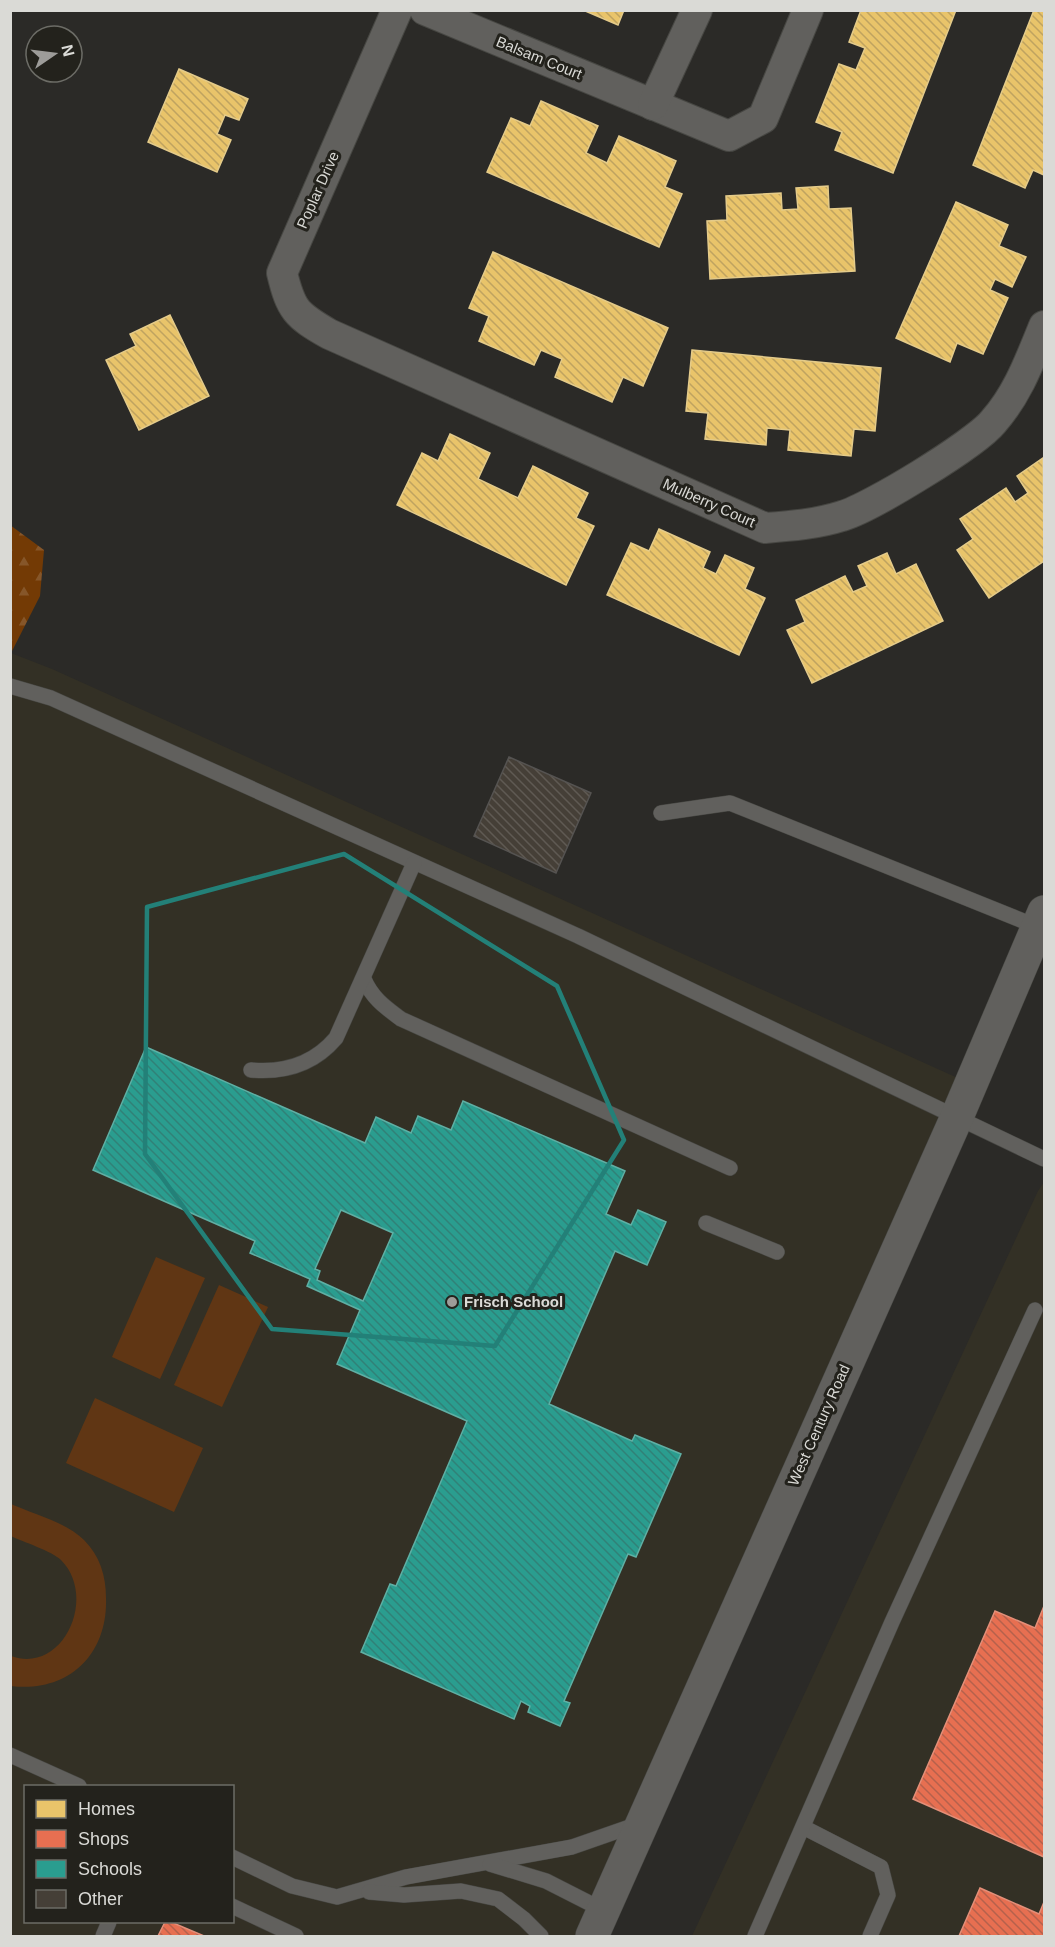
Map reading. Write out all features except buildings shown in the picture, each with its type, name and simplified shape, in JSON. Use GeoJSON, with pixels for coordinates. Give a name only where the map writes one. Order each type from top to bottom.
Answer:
{"type":"FeatureCollection","features":[{"type":"Feature","properties":{"kind":"main road","name":"West Century Road"},"geometry":{"type":"LineString","coordinates":[[598,1923],[956,1119],[1041,920]]}},
{"type":"Feature","properties":{"kind":"street","name":"Poplar Drive"},"geometry":{"type":"LineString","coordinates":[[351,342],[304,320],[289,301],[282,273],[397,10]]}},
{"type":"Feature","properties":{"kind":"street","name":"Balsam Court"},"geometry":{"type":"LineString","coordinates":[[425,10],[729,136],[763,118],[808,10]]}},
{"type":"Feature","properties":{"kind":"street"},"geometry":{"type":"LineString","coordinates":[[653,105],[697,10]]}},
{"type":"Feature","properties":{"kind":"street","name":"Mulberry Court"},"geometry":{"type":"LineString","coordinates":[[351,342],[765,528],[813,524],[844,516],[966,445],[992,424],[1014,395],[1044,326]]}},
{"type":"Feature","properties":{"kind":"lane"},"geometry":{"type":"LineString","coordinates":[[10,686],[51,699],[578,936],[956,1119],[1044,1159]]}},
{"type":"Feature","properties":{"kind":"lane"},"geometry":{"type":"LineString","coordinates":[[661,813],[730,803],[1041,920]]}},
{"type":"Feature","properties":{"kind":"lane"},"geometry":{"type":"LineString","coordinates":[[251,1070],[269,1071],[306,1063],[326,1050],[346,1019],[414,862]]}},
{"type":"Feature","properties":{"kind":"lane"},"geometry":{"type":"LineString","coordinates":[[364,979],[375,998],[401,1018],[730,1168]]}},
{"type":"Feature","properties":{"kind":"lane"},"geometry":{"type":"LineString","coordinates":[[706,1223],[777,1252]]}},
{"type":"Feature","properties":{"kind":"lane"},"geometry":{"type":"LineString","coordinates":[[755,1936],[892,1623],[1035,1310]]}},
{"type":"Feature","properties":{"kind":"lane"},"geometry":{"type":"LineString","coordinates":[[10,1755],[77,1785]]}},
{"type":"Feature","properties":{"kind":"lane"},"geometry":{"type":"LineString","coordinates":[[234,1858],[292,1886],[337,1897],[406,1877],[572,1847],[642,1822]]}},
{"type":"Feature","properties":{"kind":"lane"},"geometry":{"type":"LineString","coordinates":[[803,1827],[881,1867],[888,1895],[870,1936]]}},
{"type":"Feature","properties":{"kind":"lane"},"geometry":{"type":"LineString","coordinates":[[483,1862],[546,1881],[598,1923]]}},
{"type":"Feature","properties":{"kind":"lane"},"geometry":{"type":"LineString","coordinates":[[360,1891],[404,1895],[461,1891],[498,1899],[541,1936]]}},
{"type":"Feature","properties":{"kind":"lane"},"geometry":{"type":"LineString","coordinates":[[234,1907],[296,1936]]}},
{"type":"Feature","properties":{"kind":"highlighted area"},"geometry":{"type":"Polygon","coordinates":[[[344,854],[557,986],[624,1140],[495,1346],[272,1329],[145,1154],[147,907],[344,854]]]}},
{"type":"Feature","properties":{"kind":"shaded area"},"geometry":{"type":"Polygon","coordinates":[[[11,653],[52,669],[971,1084],[592,1936],[11,1936],[11,653]]]}},
{"type":"Feature","properties":{"kind":"shaded area"},"geometry":{"type":"Polygon","coordinates":[[[1044,1182],[1044,1936],[692,1936],[1038,1191],[1044,1182]]]}},
{"type":"Feature","properties":{"kind":"shaded area"},"geometry":{"type":"Polygon","coordinates":[[[156,1257],[205,1278],[160,1379],[112,1357],[156,1257]]]}},
{"type":"Feature","properties":{"kind":"shaded area"},"geometry":{"type":"Polygon","coordinates":[[[219,1285],[268,1307],[222,1407],[174,1385],[219,1285]]]}},
{"type":"Feature","properties":{"kind":"shaded area"},"geometry":{"type":"Polygon","coordinates":[[[95,1398],[203,1448],[174,1512],[66,1463],[95,1398]]]}},
{"type":"Feature","properties":{"kind":"shaded area"},"geometry":{"type":"Polygon","coordinates":[[[11,1504],[59,1523],[84,1540],[98,1560],[106,1590],[105,1619],[92,1653],[66,1677],[31,1687],[11,1686],[11,1656],[30,1659],[46,1654],[59,1644],[69,1629],[75,1612],[76,1593],[72,1576],[61,1560],[11,1536],[11,1504]]]}},
{"type":"Feature","properties":{"kind":"green space"},"geometry":{"type":"Polygon","coordinates":[[[10,525],[44,550],[40,596],[11,653],[10,525]]]}},
{"type":"Feature","properties":{"kind":"place","name":"Frisch School"},"geometry":{"type":"Point","coordinates":[452,1302]}}]}
